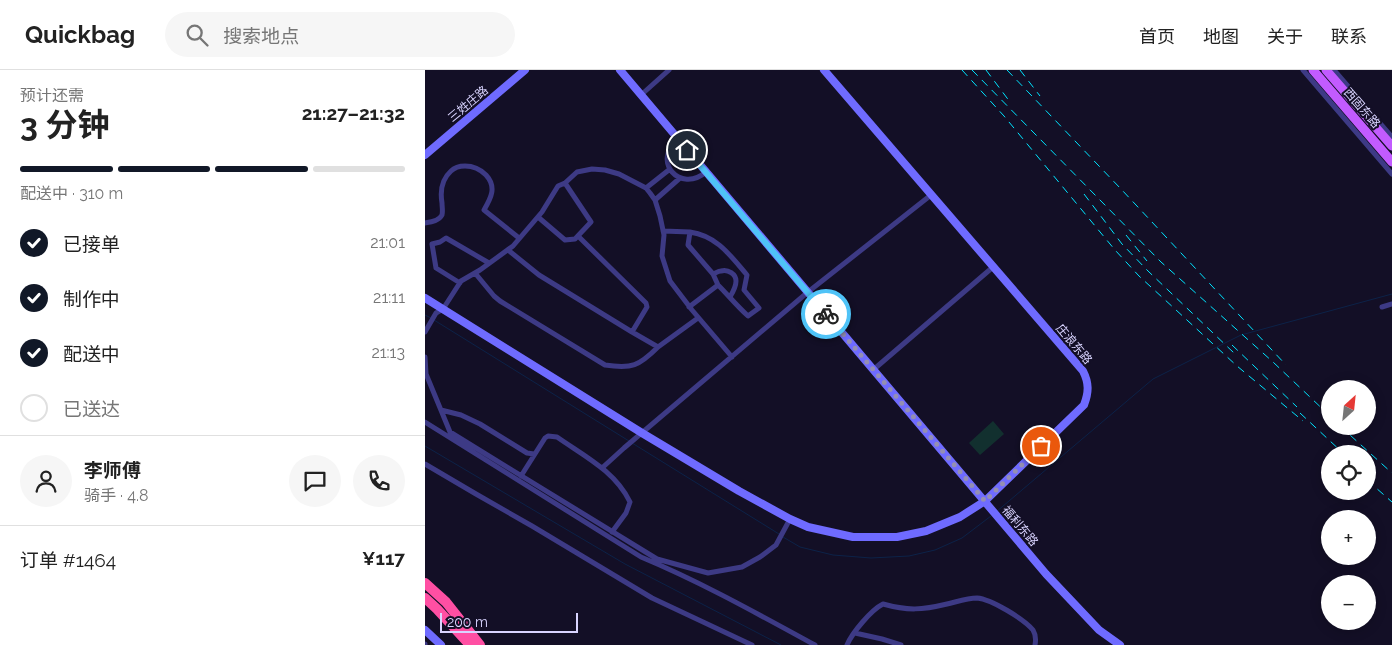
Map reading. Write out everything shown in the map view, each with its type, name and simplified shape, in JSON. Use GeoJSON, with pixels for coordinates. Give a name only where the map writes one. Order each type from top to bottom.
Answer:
{"type":"FeatureCollection","features":[{"type":"Feature","properties":{"kind":"highway"},"geometry":{"type":"LineString","coordinates":[[425,583],[446,602],[480,645]]}},
{"type":"Feature","properties":{"kind":"highway"},"geometry":{"type":"LineString","coordinates":[[425,598],[470,645]]}},
{"type":"Feature","properties":{"kind":"main road","name":"西固东路"},"geometry":{"type":"LineString","coordinates":[[1313,70],[1392,162]]}},
{"type":"Feature","properties":{"kind":"main road","name":"西固东路"},"geometry":{"type":"LineString","coordinates":[[1326,70],[1392,146]]}},
{"type":"Feature","properties":{"kind":"street","name":"三姓庄路"},"geometry":{"type":"LineString","coordinates":[[425,155],[525,70]]}},
{"type":"Feature","properties":{"kind":"street","name":"福利东路"},"geometry":{"type":"LineString","coordinates":[[620,70],[1045,574],[1099,630],[1120,645]]}},
{"type":"Feature","properties":{"kind":"street"},"geometry":{"type":"LineString","coordinates":[[641,95],[669,70]]}},
{"type":"Feature","properties":{"kind":"street","name":"庄浪东路"},"geometry":{"type":"LineString","coordinates":[[425,298],[439,311],[640,435],[790,519],[809,527],[853,537],[897,537],[926,531],[960,517],[986,503],[1084,405],[1088,395],[1088,381],[1083,371],[824,70]]}},
{"type":"Feature","properties":{"kind":"street"},"geometry":{"type":"LineString","coordinates":[[1303,70],[1392,174]]}},
{"type":"Feature","properties":{"kind":"street"},"geometry":{"type":"LineString","coordinates":[[1334,70],[1392,137]]}},
{"type":"Feature","properties":{"kind":"street"},"geometry":{"type":"LineString","coordinates":[[678,138],[668,150],[668,166],[672,172],[685,180],[693,180],[706,172]]}},
{"type":"Feature","properties":{"kind":"street"},"geometry":{"type":"LineString","coordinates":[[425,223],[436,220],[443,213],[441,185],[445,176],[453,169],[462,166],[472,166],[481,170],[488,177],[492,187],[491,197],[484,210],[519,238]]}},
{"type":"Feature","properties":{"kind":"street"},"geometry":{"type":"LineString","coordinates":[[425,332],[460,283],[508,250],[538,217],[558,186],[577,172],[592,169],[605,170],[619,174],[646,188],[655,200],[663,231],[662,256],[670,281],[698,318],[732,357]]}},
{"type":"Feature","properties":{"kind":"street"},"geometry":{"type":"LineString","coordinates":[[646,188],[670,169]]}},
{"type":"Feature","properties":{"kind":"street"},"geometry":{"type":"LineString","coordinates":[[655,200],[680,178]]}},
{"type":"Feature","properties":{"kind":"street"},"geometry":{"type":"LineString","coordinates":[[538,217],[565,240],[575,239],[591,222],[565,182]]}},
{"type":"Feature","properties":{"kind":"street"},"geometry":{"type":"LineString","coordinates":[[602,468],[808,292],[931,195]]}},
{"type":"Feature","properties":{"kind":"street"},"geometry":{"type":"LineString","coordinates":[[663,231],[690,232],[701,233],[715,240],[747,275],[743,290],[759,308],[748,316],[736,305],[718,285],[713,274],[688,245],[690,232]]}},
{"type":"Feature","properties":{"kind":"street"},"geometry":{"type":"LineString","coordinates":[[578,236],[646,302],[647,307],[632,332]]}},
{"type":"Feature","properties":{"kind":"street"},"geometry":{"type":"LineString","coordinates":[[460,283],[436,268],[429,244],[440,242],[446,238],[489,264]]}},
{"type":"Feature","properties":{"kind":"street"},"geometry":{"type":"LineString","coordinates":[[508,250],[539,275],[658,347]]}},
{"type":"Feature","properties":{"kind":"street"},"geometry":{"type":"LineString","coordinates":[[873,370],[993,266]]}},
{"type":"Feature","properties":{"kind":"street"},"geometry":{"type":"LineString","coordinates":[[733,274],[741,268]]}},
{"type":"Feature","properties":{"kind":"street"},"geometry":{"type":"LineString","coordinates":[[713,274],[721,270],[733,274],[736,280],[735,288],[730,297]]}},
{"type":"Feature","properties":{"kind":"street"},"geometry":{"type":"LineString","coordinates":[[475,273],[500,301],[605,365],[620,367],[635,365],[647,359],[658,347],[698,318]]}},
{"type":"Feature","properties":{"kind":"street"},"geometry":{"type":"LineString","coordinates":[[689,306],[718,285]]}},
{"type":"Feature","properties":{"kind":"street"},"geometry":{"type":"LineString","coordinates":[[1382,307],[1392,304]]}},
{"type":"Feature","properties":{"kind":"street"},"geometry":{"type":"LineString","coordinates":[[425,357],[426,374],[450,432],[657,558],[708,573],[742,567],[776,545],[790,519]]}},
{"type":"Feature","properties":{"kind":"street"},"geometry":{"type":"LineString","coordinates":[[441,410],[461,415],[480,424],[527,453],[534,454]]}},
{"type":"Feature","properties":{"kind":"street"},"geometry":{"type":"LineString","coordinates":[[425,422],[641,557],[737,603],[815,645]]}},
{"type":"Feature","properties":{"kind":"street"},"geometry":{"type":"LineString","coordinates":[[521,476],[545,438],[548,436],[557,437],[602,468],[624,489],[630,502],[626,513],[612,532]]}},
{"type":"Feature","properties":{"kind":"street"},"geometry":{"type":"LineString","coordinates":[[425,464],[652,598],[752,645]]}},
{"type":"Feature","properties":{"kind":"street"},"geometry":{"type":"LineString","coordinates":[[847,645],[876,607],[883,604],[910,610],[977,598],[1000,606],[1018,618],[1033,631],[1036,639],[1035,645]]}},
{"type":"Feature","properties":{"kind":"street"},"geometry":{"type":"LineString","coordinates":[[425,630],[441,645]]}},
{"type":"Feature","properties":{"kind":"street"},"geometry":{"type":"LineString","coordinates":[[855,633],[901,645]]}},
{"type":"Feature","properties":{"kind":"green space"},"geometry":{"type":"Polygon","coordinates":[[[993,421],[1004,434],[980,455],[969,443],[993,421]]]}},
{"type":"Feature","properties":{"kind":"waterway"},"geometry":{"type":"LineString","coordinates":[[996,512],[1153,379],[1241,335],[1392,294]]}},
{"type":"Feature","properties":{"kind":"waterway"},"geometry":{"type":"LineString","coordinates":[[425,315],[431,318]]}},
{"type":"Feature","properties":{"kind":"waterway"},"geometry":{"type":"LineString","coordinates":[[434,320],[629,441]]}},
{"type":"Feature","properties":{"kind":"waterway"},"geometry":{"type":"LineString","coordinates":[[632,443],[779,534]]}},
{"type":"Feature","properties":{"kind":"waterway"},"geometry":{"type":"LineString","coordinates":[[425,446],[625,564],[781,645]]}},
{"type":"Feature","properties":{"kind":"waterway"},"geometry":{"type":"LineString","coordinates":[[783,537],[800,547],[833,555],[871,558],[909,556],[935,550],[962,538],[991,516]]}},
{"type":"Feature","properties":{"kind":"railway"},"geometry":{"type":"LineString","coordinates":[[962,70],[1004,116],[1115,250],[1139,276],[1237,366],[1303,421]]}},
{"type":"Feature","properties":{"kind":"railway"},"geometry":{"type":"LineString","coordinates":[[972,70],[1161,262],[1321,407]]}},
{"type":"Feature","properties":{"kind":"railway"},"geometry":{"type":"LineString","coordinates":[[986,70],[1010,102]]}},
{"type":"Feature","properties":{"kind":"railway"},"geometry":{"type":"LineString","coordinates":[[1007,70],[1286,365]]}},
{"type":"Feature","properties":{"kind":"railway"},"geometry":{"type":"LineString","coordinates":[[1020,70],[1040,96]]}},
{"type":"Feature","properties":{"kind":"railway"},"geometry":{"type":"LineString","coordinates":[[1084,194],[1122,244],[1234,353]]}},
{"type":"Feature","properties":{"kind":"railway"},"geometry":{"type":"LineString","coordinates":[[1126,235],[1147,261]]}},
{"type":"Feature","properties":{"kind":"railway"},"geometry":{"type":"LineString","coordinates":[[1232,345],[1297,407]]}},
{"type":"Feature","properties":{"kind":"railway"},"geometry":{"type":"LineString","coordinates":[[1300,413],[1334,445]]}},
{"type":"Feature","properties":{"kind":"railway"},"geometry":{"type":"LineString","coordinates":[[1350,435],[1392,473]]}},
{"type":"Feature","properties":{"kind":"railway"},"geometry":{"type":"LineString","coordinates":[[1376,488],[1392,502]]}},
{"type":"Feature","properties":{"kind":"way so far"},"geometry":{"type":"LineString","coordinates":[[826,314],[985,501],[1041,446]]}},
{"type":"Feature","properties":{"kind":"route"},"geometry":{"type":"LineString","coordinates":[[687,150],[826,314]]}}]}
